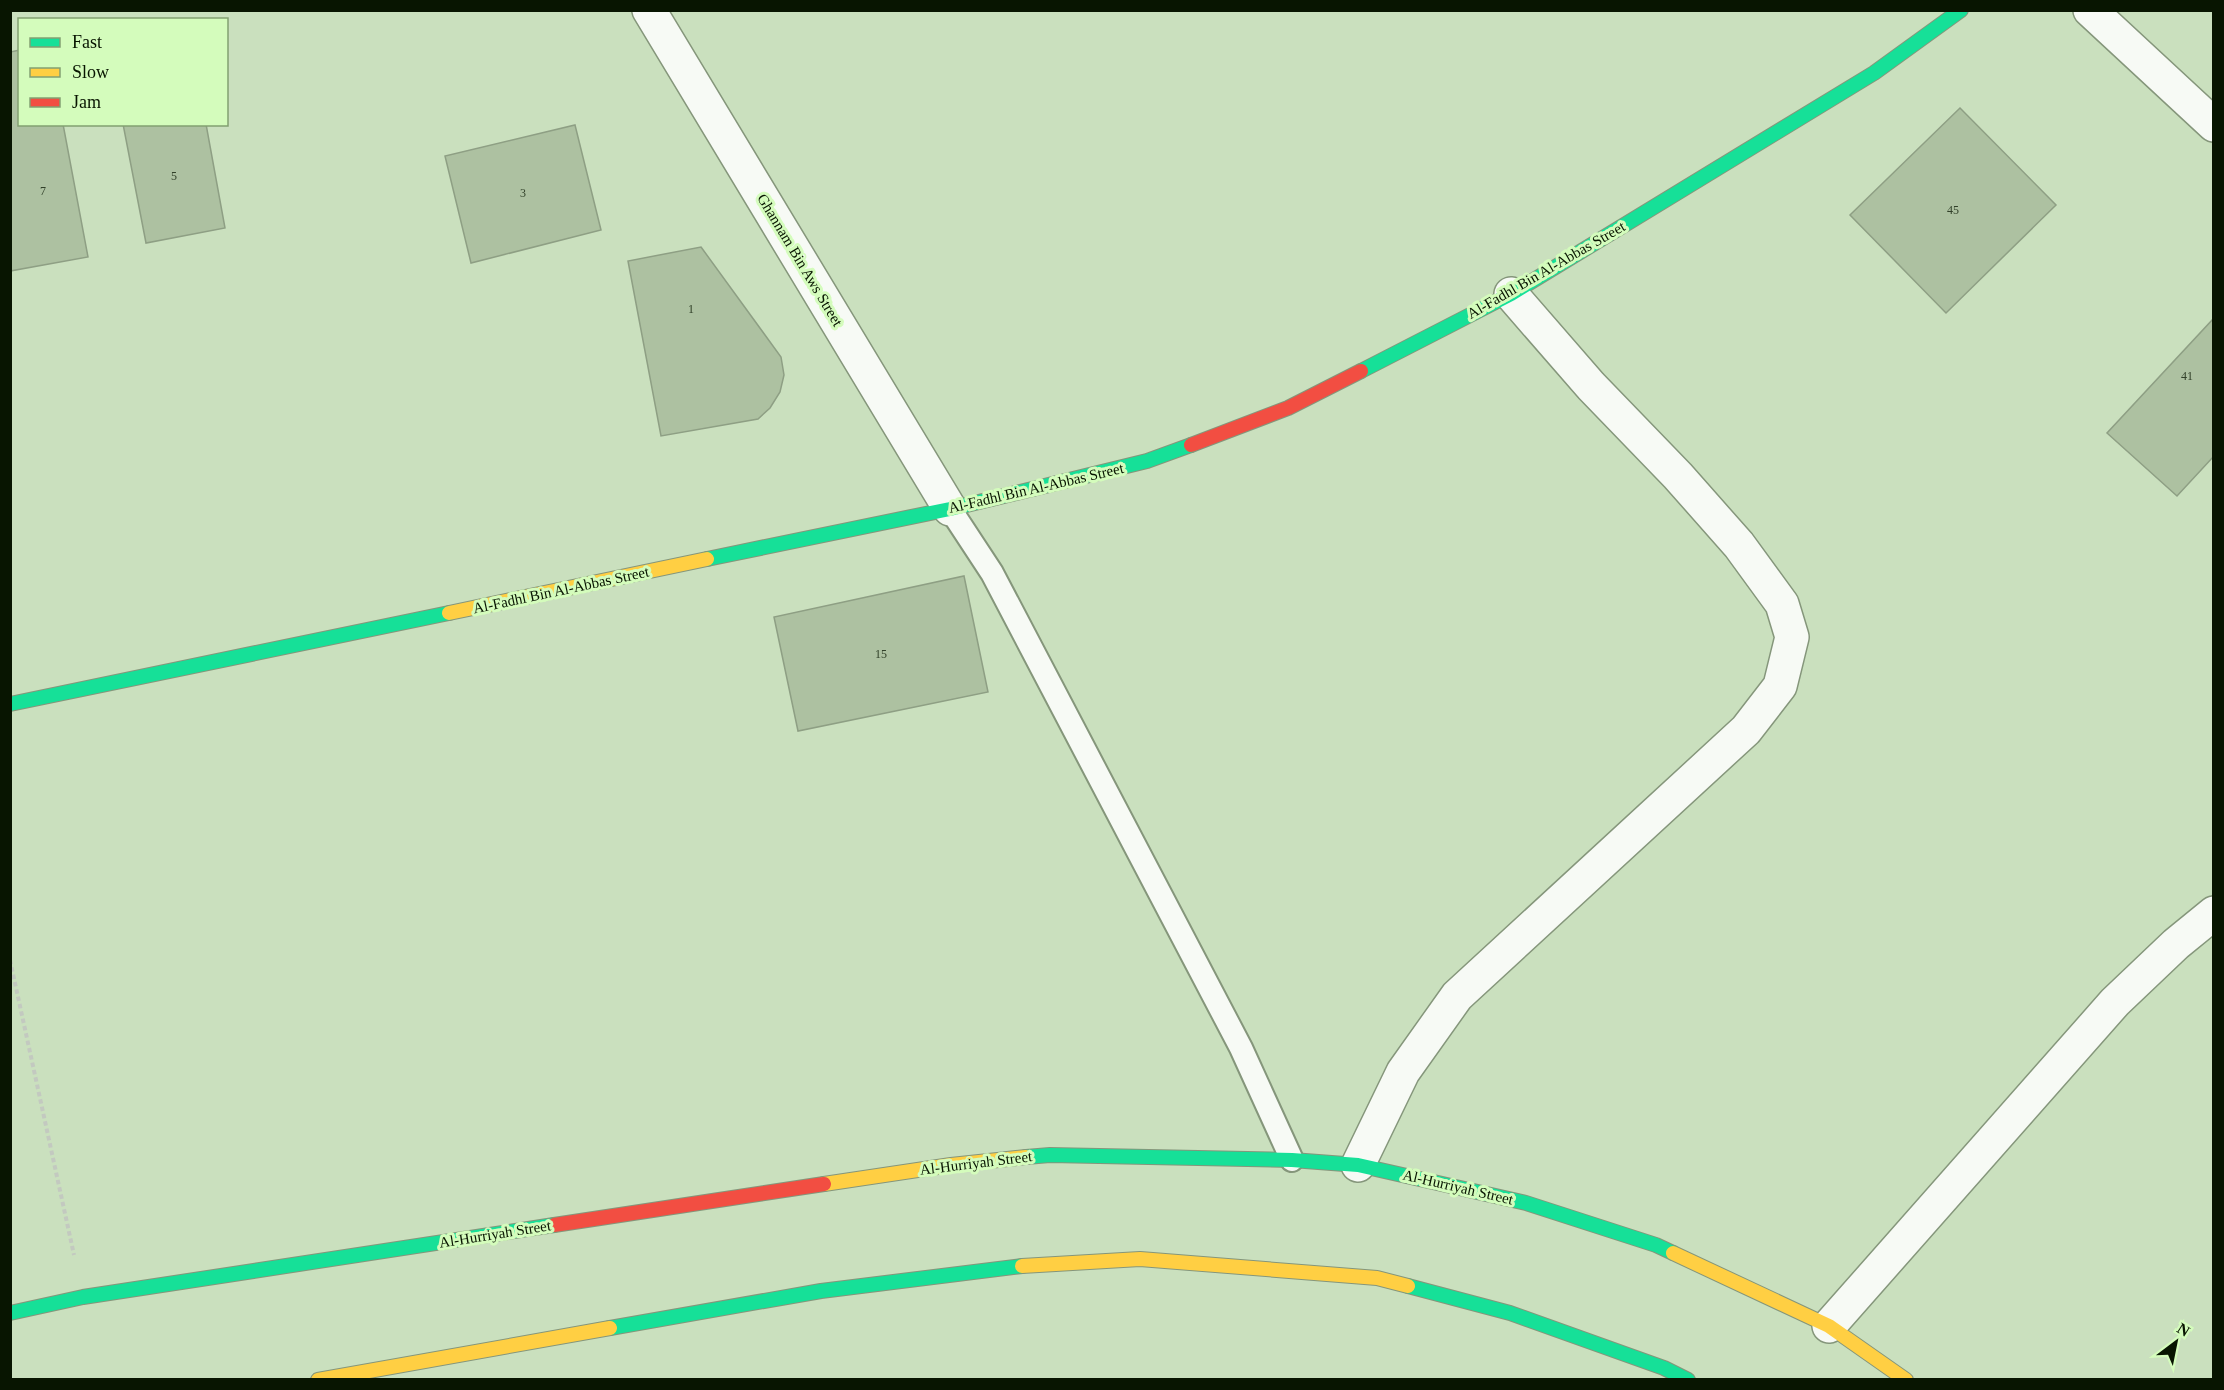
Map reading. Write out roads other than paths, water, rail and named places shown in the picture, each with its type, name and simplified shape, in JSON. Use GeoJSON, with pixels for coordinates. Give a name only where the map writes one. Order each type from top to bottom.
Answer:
{"type":"FeatureCollection","features":[{"type":"Feature","properties":{"kind":"main road","name":"Al-Fadhl Bin Al-Abbas Street"},"geometry":{"type":"LineString","coordinates":[[10,704],[950,509],[1147,461],[1277,412],[1512,294],[1874,73],[1961,10]]}},
{"type":"Feature","properties":{"kind":"main road","name":"Al-Hurriyah Street"},"geometry":{"type":"LineString","coordinates":[[10,1313],[83,1297],[951,1165],[1050,1155],[1292,1160],[1358,1165],[1526,1203],[1656,1245],[1829,1326],[1906,1380]]}},
{"type":"Feature","properties":{"kind":"main road"},"geometry":{"type":"LineString","coordinates":[[318,1380],[821,1291],[1013,1267],[1140,1259],[1377,1278],[1510,1313],[1673,1376]]}},
{"type":"Feature","properties":{"kind":"street","name":"Ghannam Bin Aws Street"},"geometry":{"type":"LineString","coordinates":[[649,10],[950,509]]}},
{"type":"Feature","properties":{"kind":"street"},"geometry":{"type":"LineString","coordinates":[[2090,10],[2214,125]]}},
{"type":"Feature","properties":{"kind":"street"},"geometry":{"type":"LineString","coordinates":[[1358,1165],[1402,1072],[1457,996],[1746,730],[1780,686],[1792,637],[1782,604],[1739,545],[1678,476],[1591,386],[1512,294]]}},
{"type":"Feature","properties":{"kind":"street"},"geometry":{"type":"LineString","coordinates":[[1829,1326],[2115,1002],[2176,944],[2214,913]]}},
{"type":"Feature","properties":{"kind":"lane"},"geometry":{"type":"LineString","coordinates":[[950,509],[992,573],[1241,1048],[1292,1160]]}}]}
